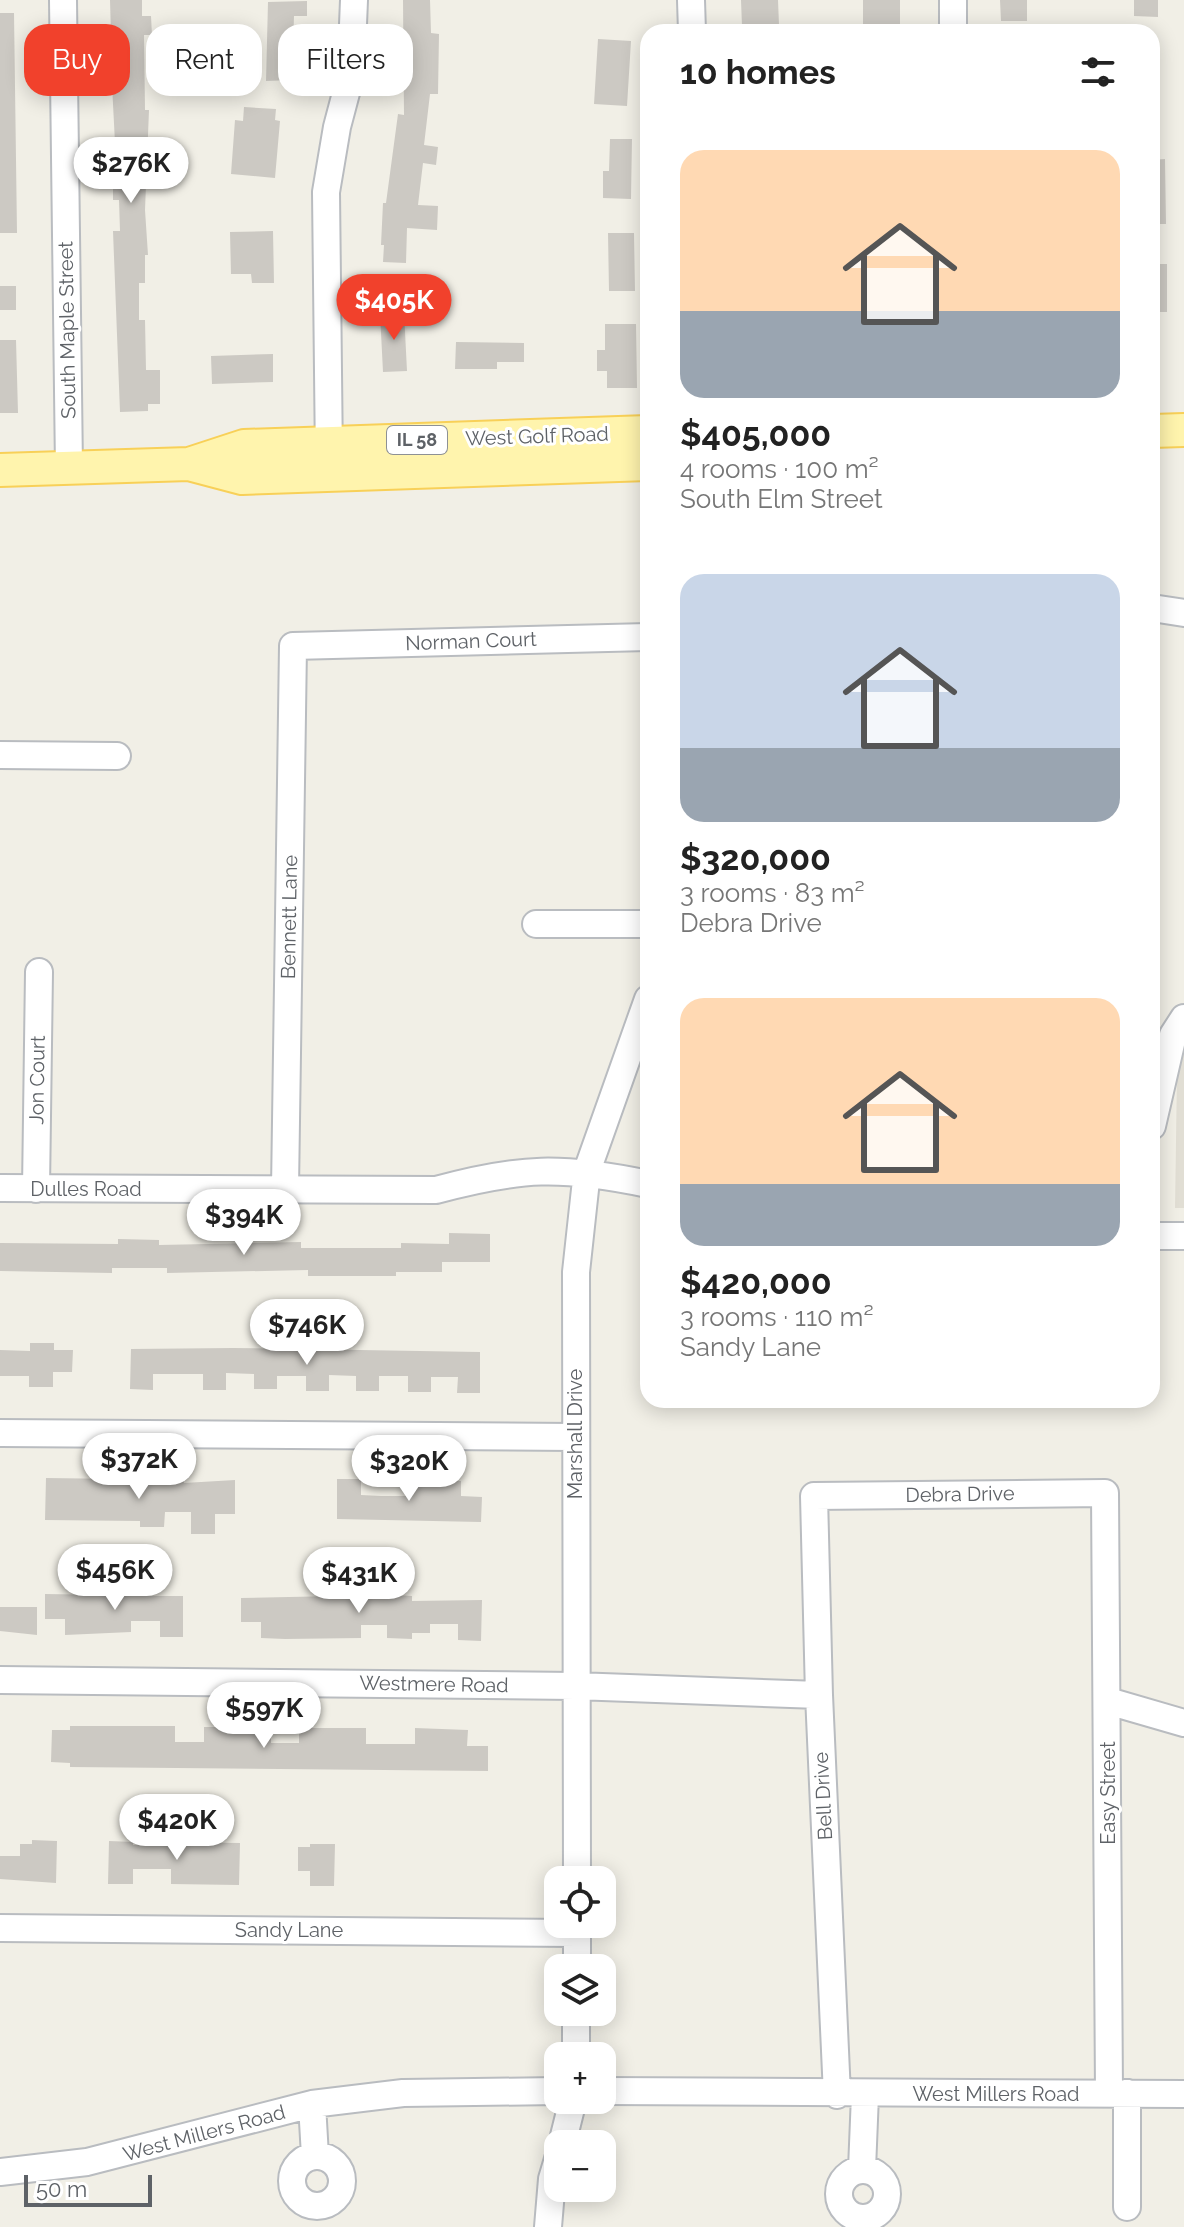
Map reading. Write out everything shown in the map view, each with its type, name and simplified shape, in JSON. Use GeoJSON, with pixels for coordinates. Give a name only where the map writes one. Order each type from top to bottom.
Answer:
{"type":"FeatureCollection","features":[{"type":"Feature","properties":{"kind":"main road"},"geometry":{"type":"LineString","coordinates":[[1160,431],[1184,430]]}},
{"type":"Feature","properties":{"kind":"main road","name":"West Golf Road"},"geometry":{"type":"LineString","coordinates":[[0,470],[189,464],[244,446],[640,432]]}},
{"type":"Feature","properties":{"kind":"main road","name":"West Golf Road"},"geometry":{"type":"LineString","coordinates":[[189,464],[242,478],[640,464]]}},
{"type":"Feature","properties":{"kind":"street","name":"South Maple Street"},"geometry":{"type":"LineString","coordinates":[[63,0],[69,468]]}},
{"type":"Feature","properties":{"kind":"street"},"geometry":{"type":"LineString","coordinates":[[329,475],[326,192],[337,127],[351,74],[354,0]]}},
{"type":"Feature","properties":{"kind":"street"},"geometry":{"type":"LineString","coordinates":[[691,0],[692,24]]}},
{"type":"Feature","properties":{"kind":"street"},"geometry":{"type":"LineString","coordinates":[[953,0],[953,24]]}},
{"type":"Feature","properties":{"kind":"street"},"geometry":{"type":"LineString","coordinates":[[1160,609],[1184,613]]}},
{"type":"Feature","properties":{"kind":"street","name":"Norman Court"},"geometry":{"type":"LineString","coordinates":[[293,646],[640,637]]}},
{"type":"Feature","properties":{"kind":"street","name":"Bennett Lane"},"geometry":{"type":"LineString","coordinates":[[285,1189],[293,646]]}},
{"type":"Feature","properties":{"kind":"street"},"geometry":{"type":"LineString","coordinates":[[0,755],[117,756]]}},
{"type":"Feature","properties":{"kind":"street"},"geometry":{"type":"LineString","coordinates":[[536,924],[640,924]]}},
{"type":"Feature","properties":{"kind":"street","name":"Jon Court"},"geometry":{"type":"LineString","coordinates":[[36,1189],[39,972]]}},
{"type":"Feature","properties":{"kind":"street","name":"Marshall Drive"},"geometry":{"type":"LineString","coordinates":[[577,1866],[576,1272],[587,1171],[640,1022]]}},
{"type":"Feature","properties":{"kind":"street"},"geometry":{"type":"LineString","coordinates":[[1160,1099],[1180,1032]]}},
{"type":"Feature","properties":{"kind":"street","name":"Dulles Road"},"geometry":{"type":"LineString","coordinates":[[0,1188],[436,1190],[495,1174],[587,1171],[640,1182]]}},
{"type":"Feature","properties":{"kind":"street"},"geometry":{"type":"LineString","coordinates":[[1160,1236],[1184,1236]]}},
{"type":"Feature","properties":{"kind":"street"},"geometry":{"type":"LineString","coordinates":[[0,1433],[575,1437]]}},
{"type":"Feature","properties":{"kind":"street","name":"Debra Drive"},"geometry":{"type":"LineString","coordinates":[[814,1496],[1105,1493]]}},
{"type":"Feature","properties":{"kind":"street","name":"Easy Street"},"geometry":{"type":"LineString","coordinates":[[1105,1493],[1118,2093]]}},
{"type":"Feature","properties":{"kind":"street","name":"Bell Drive"},"geometry":{"type":"LineString","coordinates":[[814,1496],[819,1695],[837,2095]]}},
{"type":"Feature","properties":{"kind":"street","name":"Westmere Road"},"geometry":{"type":"LineString","coordinates":[[0,1680],[575,1686],[819,1695]]}},
{"type":"Feature","properties":{"kind":"street"},"geometry":{"type":"LineString","coordinates":[[1108,1701],[1184,1723]]}},
{"type":"Feature","properties":{"kind":"street","name":"Sandy Lane"},"geometry":{"type":"LineString","coordinates":[[0,1928],[544,1928]]}},
{"type":"Feature","properties":{"kind":"street","name":"West Millers Road"},"geometry":{"type":"LineString","coordinates":[[0,2172],[87,2162],[312,2104],[403,2093],[544,2091]]}},
{"type":"Feature","properties":{"kind":"street","name":"West Millers Road"},"geometry":{"type":"LineString","coordinates":[[616,2091],[837,2095],[1184,2094]]}},
{"type":"Feature","properties":{"kind":"street"},"geometry":{"type":"LineString","coordinates":[[1118,2093],[1127,2207]]}},
{"type":"Feature","properties":{"kind":"street"},"geometry":{"type":"LineString","coordinates":[[862,2169],[865,2095]]}},
{"type":"Feature","properties":{"kind":"street","name":"West Millers Road"},"geometry":{"type":"LineString","coordinates":[[312,2104],[315,2156]]}},
{"type":"Feature","properties":{"kind":"street"},"geometry":{"type":"LineString","coordinates":[[548,2227],[550,2202]]}},
{"type":"Feature","properties":{"kind":"shaded area"},"geometry":{"type":"Polygon","coordinates":[[[1184,1051],[1184,1208],[1175,1208],[1177,1075],[1184,1051]]]}},
{"type":"Feature","properties":{"kind":"building"},"geometry":{"type":"Polygon","coordinates":[[[110,0],[142,0],[142,16],[151,16],[151,24],[146,24],[144,35],[145,110],[149,110],[145,210],[148,255],[145,255],[145,283],[139,283],[139,320],[145,320],[146,370],[160,370],[160,404],[148,404],[148,411],[120,412],[113,231],[120,231],[119,200],[113,200],[113,175],[121,175],[121,143],[115,143],[113,96],[130,96],[130,24],[111,24],[110,0]]]}},
{"type":"Feature","properties":{"kind":"building"},"geometry":{"type":"Polygon","coordinates":[[[403,0],[430,0],[431,33],[439,34],[438,94],[430,94],[424,145],[438,147],[436,165],[423,163],[418,205],[438,206],[437,230],[407,228],[406,263],[383,262],[384,245],[381,245],[383,203],[386,203],[398,114],[404,115],[404,96],[413,96],[413,24],[403,24],[403,0]]]}},
{"type":"Feature","properties":{"kind":"building"},"geometry":{"type":"Polygon","coordinates":[[[741,0],[778,0],[779,24],[742,24],[741,0]]]}},
{"type":"Feature","properties":{"kind":"building"},"geometry":{"type":"Polygon","coordinates":[[[863,0],[900,0],[900,24],[863,24],[863,0]]]}},
{"type":"Feature","properties":{"kind":"building"},"geometry":{"type":"Polygon","coordinates":[[[1000,0],[1027,0],[1027,21],[1001,21],[1000,0]]]}},
{"type":"Feature","properties":{"kind":"building"},"geometry":{"type":"Polygon","coordinates":[[[1134,0],[1158,0],[1158,17],[1134,16],[1134,0]]]}},
{"type":"Feature","properties":{"kind":"building"},"geometry":{"type":"Polygon","coordinates":[[[307,1],[307,16],[294,16],[294,24],[278,24],[278,81],[266,81],[268,2],[307,1]]]}},
{"type":"Feature","properties":{"kind":"building"},"geometry":{"type":"Polygon","coordinates":[[[0,13],[14,13],[17,233],[0,233],[0,13]]]}},
{"type":"Feature","properties":{"kind":"building"},"geometry":{"type":"Polygon","coordinates":[[[598,39],[631,41],[627,106],[594,104],[598,39]]]}},
{"type":"Feature","properties":{"kind":"building"},"geometry":{"type":"Polygon","coordinates":[[[244,107],[276,109],[275,120],[280,121],[275,178],[231,174],[235,120],[243,121],[244,107]]]}},
{"type":"Feature","properties":{"kind":"building"},"geometry":{"type":"Polygon","coordinates":[[[610,139],[632,139],[631,199],[603,198],[603,171],[609,171],[610,139]]]}},
{"type":"Feature","properties":{"kind":"building"},"geometry":{"type":"Polygon","coordinates":[[[1160,159],[1165,159],[1166,224],[1160,224],[1160,159]]]}},
{"type":"Feature","properties":{"kind":"building"},"geometry":{"type":"Polygon","coordinates":[[[273,231],[274,283],[252,283],[251,274],[231,274],[230,232],[273,231]]]}},
{"type":"Feature","properties":{"kind":"building"},"geometry":{"type":"Polygon","coordinates":[[[608,233],[634,233],[635,291],[609,291],[608,233]]]}},
{"type":"Feature","properties":{"kind":"building"},"geometry":{"type":"Polygon","coordinates":[[[1160,264],[1167,264],[1167,312],[1160,312],[1160,264]]]}},
{"type":"Feature","properties":{"kind":"building"},"geometry":{"type":"Polygon","coordinates":[[[0,286],[16,286],[16,310],[0,310],[0,286]]]}},
{"type":"Feature","properties":{"kind":"building"},"geometry":{"type":"Polygon","coordinates":[[[404,312],[407,371],[383,372],[380,313],[404,312]]]}},
{"type":"Feature","properties":{"kind":"building"},"geometry":{"type":"Polygon","coordinates":[[[605,324],[636,324],[637,388],[607,388],[607,371],[597,371],[597,350],[605,350],[605,324]]]}},
{"type":"Feature","properties":{"kind":"building"},"geometry":{"type":"Polygon","coordinates":[[[0,340],[16,340],[18,413],[0,413],[0,340]]]}},
{"type":"Feature","properties":{"kind":"building"},"geometry":{"type":"Polygon","coordinates":[[[456,342],[524,343],[524,362],[497,362],[497,369],[455,369],[456,342]]]}},
{"type":"Feature","properties":{"kind":"building"},"geometry":{"type":"Polygon","coordinates":[[[273,354],[273,382],[212,384],[211,356],[273,354]]]}},
{"type":"Feature","properties":{"kind":"building"},"geometry":{"type":"Polygon","coordinates":[[[449,1233],[490,1234],[490,1262],[442,1262],[442,1272],[396,1272],[396,1276],[308,1276],[308,1270],[167,1273],[167,1268],[112,1268],[112,1273],[0,1271],[0,1243],[118,1244],[118,1239],[159,1240],[159,1245],[301,1242],[301,1248],[401,1248],[401,1243],[449,1244],[449,1233]]]}},
{"type":"Feature","properties":{"kind":"building"},"geometry":{"type":"Polygon","coordinates":[[[30,1343],[54,1343],[54,1350],[73,1350],[72,1372],[53,1372],[53,1387],[29,1387],[29,1376],[0,1376],[0,1350],[30,1351],[30,1343]]]}},
{"type":"Feature","properties":{"kind":"building"},"geometry":{"type":"Polygon","coordinates":[[[131,1349],[480,1352],[480,1393],[457,1393],[458,1377],[431,1377],[431,1392],[408,1392],[408,1376],[379,1376],[379,1391],[356,1391],[356,1376],[329,1375],[329,1391],[306,1391],[306,1376],[277,1376],[277,1389],[254,1389],[254,1374],[226,1373],[226,1390],[203,1390],[203,1374],[153,1374],[153,1390],[130,1389],[131,1349]]]}},
{"type":"Feature","properties":{"kind":"building"},"geometry":{"type":"Polygon","coordinates":[[[46,1478],[121,1479],[121,1482],[133,1485],[159,1485],[159,1479],[184,1479],[184,1483],[235,1480],[235,1514],[215,1514],[215,1534],[191,1534],[191,1512],[165,1512],[164,1527],[140,1527],[140,1521],[45,1520],[46,1478]]]}},
{"type":"Feature","properties":{"kind":"building"},"geometry":{"type":"Polygon","coordinates":[[[337,1479],[361,1479],[361,1495],[381,1496],[408,1496],[409,1480],[461,1481],[461,1496],[482,1497],[481,1522],[337,1519],[337,1479]]]}},
{"type":"Feature","properties":{"kind":"building"},"geometry":{"type":"Polygon","coordinates":[[[336,1582],[361,1582],[361,1593],[412,1596],[412,1601],[482,1600],[481,1641],[458,1640],[458,1624],[430,1624],[430,1633],[412,1633],[412,1639],[387,1638],[387,1625],[361,1625],[361,1638],[285,1639],[261,1638],[261,1622],[241,1622],[241,1598],[336,1596],[336,1582]]]}},
{"type":"Feature","properties":{"kind":"building"},"geometry":{"type":"Polygon","coordinates":[[[107,1590],[132,1591],[131,1596],[183,1596],[183,1637],[160,1637],[160,1621],[131,1621],[131,1632],[65,1635],[65,1619],[45,1619],[45,1594],[107,1595],[107,1590]]]}},
{"type":"Feature","properties":{"kind":"building"},"geometry":{"type":"Polygon","coordinates":[[[0,1607],[37,1607],[37,1635],[0,1631],[0,1607]]]}},
{"type":"Feature","properties":{"kind":"building"},"geometry":{"type":"Polygon","coordinates":[[[70,1726],[175,1726],[175,1742],[204,1742],[204,1727],[271,1727],[271,1743],[299,1743],[299,1728],[366,1728],[366,1744],[415,1744],[415,1728],[468,1730],[467,1746],[488,1746],[488,1771],[70,1767],[70,1763],[51,1762],[52,1730],[70,1730],[70,1726]]]}},
{"type":"Feature","properties":{"kind":"building"},"geometry":{"type":"Polygon","coordinates":[[[32,1840],[57,1841],[56,1883],[0,1879],[0,1856],[20,1856],[20,1844],[32,1844],[32,1840]]]}},
{"type":"Feature","properties":{"kind":"building"},"geometry":{"type":"Polygon","coordinates":[[[109,1841],[133,1842],[133,1845],[240,1843],[239,1885],[171,1884],[171,1869],[133,1869],[133,1884],[108,1884],[109,1841]]]}},
{"type":"Feature","properties":{"kind":"building"},"geometry":{"type":"Polygon","coordinates":[[[310,1844],[335,1844],[334,1886],[310,1886],[310,1871],[298,1871],[298,1847],[310,1847],[310,1844]]]}}]}
